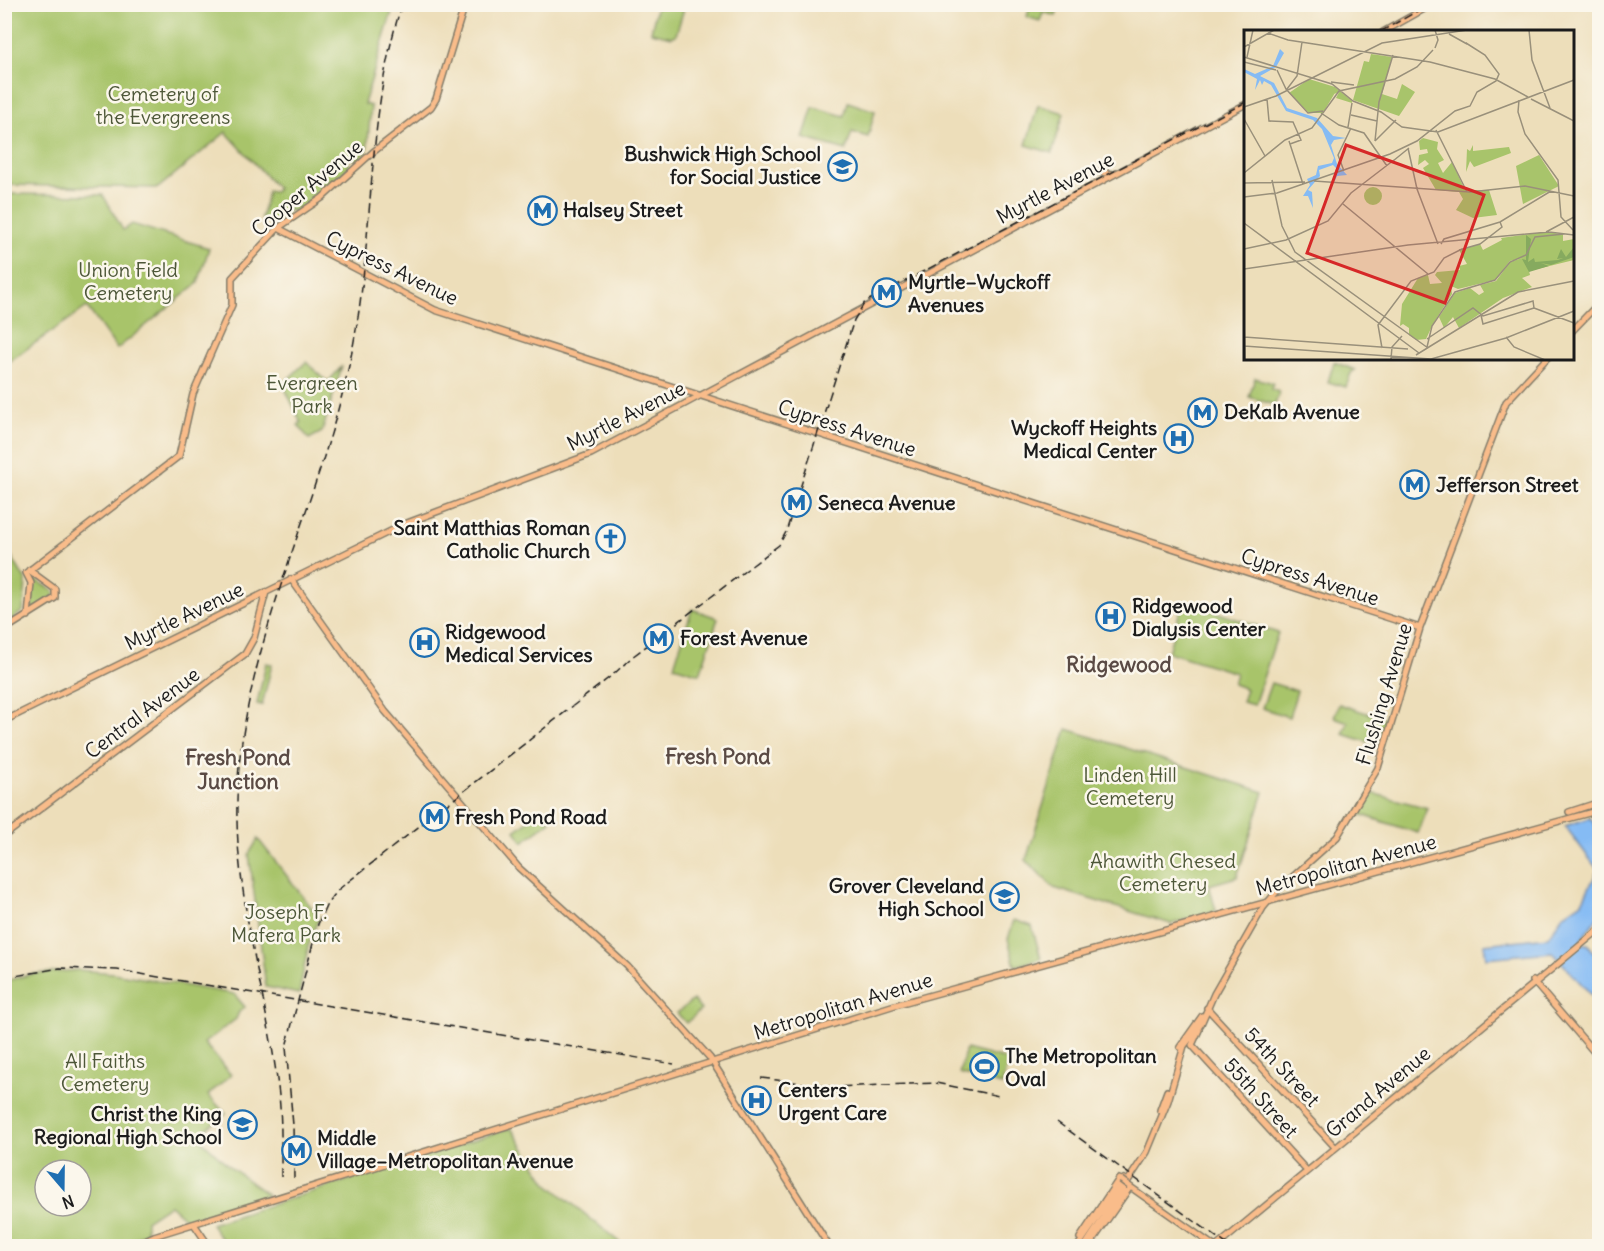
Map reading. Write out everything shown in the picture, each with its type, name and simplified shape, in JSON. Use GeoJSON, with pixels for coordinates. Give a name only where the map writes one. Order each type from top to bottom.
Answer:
{"type":"FeatureCollection","features":[{"type":"Feature","properties":{"kind":"main road","name":"Cooper Avenue"},"geometry":{"type":"LineString","coordinates":[[28,571],[179,456],[193,394],[232,305],[232,278],[278,228],[322,198],[371,153],[430,107],[436,99],[465,4]]}},
{"type":"Feature","properties":{"kind":"main road"},"geometry":{"type":"LineString","coordinates":[[1387,30],[1433,4]]}},
{"type":"Feature","properties":{"kind":"main road","name":"Myrtle Avenue"},"geometry":{"type":"LineString","coordinates":[[4,721],[407,523],[591,454],[1244,105]]}},
{"type":"Feature","properties":{"kind":"main road"},"geometry":{"type":"LineString","coordinates":[[1096,171],[1112,174]]}},
{"type":"Feature","properties":{"kind":"main road","name":"Cypress Avenue"},"geometry":{"type":"LineString","coordinates":[[278,228],[435,310],[1420,628]]}},
{"type":"Feature","properties":{"kind":"main road"},"geometry":{"type":"LineString","coordinates":[[1574,329],[1599,302]]}},
{"type":"Feature","properties":{"kind":"main road","name":"Flushing Avenue"},"geometry":{"type":"LineString","coordinates":[[1078,1246],[1142,1154],[1159,1113],[1182,1042],[1206,1010],[1267,902],[1337,837],[1370,785],[1378,768],[1420,628],[1506,402],[1545,360]]}},
{"type":"Feature","properties":{"kind":"main road"},"geometry":{"type":"LineString","coordinates":[[4,630],[55,598],[55,589],[28,571]]}},
{"type":"Feature","properties":{"kind":"main road"},"geometry":{"type":"LineString","coordinates":[[28,571],[31,583],[28,616]]}},
{"type":"Feature","properties":{"kind":"main road"},"geometry":{"type":"LineString","coordinates":[[31,583],[38,578]]}},
{"type":"Feature","properties":{"kind":"main road"},"geometry":{"type":"LineString","coordinates":[[291,579],[386,713],[519,868],[627,966],[712,1062],[829,1246]]}},
{"type":"Feature","properties":{"kind":"main road","name":"Central Avenue"},"geometry":{"type":"LineString","coordinates":[[4,836],[245,654],[254,638],[266,592]]}},
{"type":"Feature","properties":{"kind":"main road"},"geometry":{"type":"LineString","coordinates":[[1569,812],[1599,806]]}},
{"type":"Feature","properties":{"kind":"main road","name":"Metropolitan Avenue"},"geometry":{"type":"LineString","coordinates":[[132,1246],[154,1236],[940,992],[1572,819],[1599,806]]}},
{"type":"Feature","properties":{"kind":"main road","name":"Grand Avenue"},"geometry":{"type":"LineString","coordinates":[[1215,1246],[1533,981],[1599,929]]}},
{"type":"Feature","properties":{"kind":"main road"},"geometry":{"type":"LineString","coordinates":[[1533,981],[1599,1059]]}},
{"type":"Feature","properties":{"kind":"main road","name":"Flushing Avenue"},"geometry":{"type":"LineString","coordinates":[[1087,1246],[1147,1152],[1168,1101],[1184,1046],[1201,1024],[1206,1010]]}},
{"type":"Feature","properties":{"kind":"main road","name":"54th Street"},"geometry":{"type":"LineString","coordinates":[[1206,1010],[1335,1147]]}},
{"type":"Feature","properties":{"kind":"main road","name":"55th Street"},"geometry":{"type":"LineString","coordinates":[[1201,1024],[1192,1045],[1307,1171]]}},
{"type":"Feature","properties":{"kind":"main road"},"geometry":{"type":"LineString","coordinates":[[1078,1246],[1083,1231],[1120,1180],[1215,1246]]}},
{"type":"Feature","properties":{"kind":"main road"},"geometry":{"type":"LineString","coordinates":[[1087,1246],[1130,1186]]}},
{"type":"Feature","properties":{"kind":"main road"},"geometry":{"type":"LineString","coordinates":[[194,1224],[209,1246]]}},
{"type":"Feature","properties":{"kind":"green space","name":"Cemetery of the Evergreens"},"geometry":{"type":"Polygon","coordinates":[[[5,4],[394,5],[364,104],[371,106],[367,152],[359,159],[348,159],[349,167],[316,198],[294,212],[288,209],[285,218],[278,223],[261,219],[268,191],[275,192],[277,188],[226,132],[158,188],[5,185],[5,4]]]}},
{"type":"Feature","properties":{"kind":"green space"},"geometry":{"type":"Polygon","coordinates":[[[657,4],[685,5],[676,35],[672,37],[651,32],[657,4]]]}},
{"type":"Feature","properties":{"kind":"green space"},"geometry":{"type":"Polygon","coordinates":[[[1030,5],[1059,5],[1056,16],[1043,12],[1040,21],[1027,17],[1030,5]]]}},
{"type":"Feature","properties":{"kind":"green space"},"geometry":{"type":"Polygon","coordinates":[[[848,102],[875,111],[868,137],[852,132],[846,150],[803,138],[813,107],[844,116],[848,102]]]}},
{"type":"Feature","properties":{"kind":"green space"},"geometry":{"type":"Polygon","coordinates":[[[1038,105],[1064,113],[1052,153],[1026,145],[1038,105]]]}},
{"type":"Feature","properties":{"kind":"green space","name":"Union Field Cemetery"},"geometry":{"type":"Polygon","coordinates":[[[5,194],[103,195],[123,230],[132,224],[209,248],[198,283],[117,349],[87,307],[5,364],[5,194]]]}},
{"type":"Feature","properties":{"kind":"green space","name":"Evergreen Park"},"geometry":{"type":"Polygon","coordinates":[[[306,362],[328,382],[342,366],[322,432],[309,439],[298,425],[301,423],[283,384],[306,362]]]}},
{"type":"Feature","properties":{"kind":"green space"},"geometry":{"type":"Polygon","coordinates":[[[1334,362],[1355,370],[1351,373],[1346,387],[1328,382],[1334,362]]]}},
{"type":"Feature","properties":{"kind":"green space"},"geometry":{"type":"Polygon","coordinates":[[[1255,378],[1273,383],[1271,389],[1279,392],[1275,405],[1249,397],[1255,378]]]}},
{"type":"Feature","properties":{"kind":"green space"},"geometry":{"type":"Polygon","coordinates":[[[4,544],[26,581],[23,611],[5,624],[4,544]]]}},
{"type":"Feature","properties":{"kind":"green space"},"geometry":{"type":"Polygon","coordinates":[[[36,580],[54,591],[55,595],[37,609],[32,608],[33,582],[36,580]]]}},
{"type":"Feature","properties":{"kind":"green space"},"geometry":{"type":"Polygon","coordinates":[[[1183,601],[1278,633],[1254,705],[1242,702],[1246,689],[1233,684],[1236,673],[1168,652],[1183,601]]]}},
{"type":"Feature","properties":{"kind":"green space"},"geometry":{"type":"Polygon","coordinates":[[[692,609],[718,618],[700,674],[674,666],[692,609]]]}},
{"type":"Feature","properties":{"kind":"green space"},"geometry":{"type":"Polygon","coordinates":[[[266,663],[272,664],[262,705],[257,704],[266,663]]]}},
{"type":"Feature","properties":{"kind":"green space"},"geometry":{"type":"Polygon","coordinates":[[[1271,683],[1297,691],[1289,717],[1262,708],[1271,683]]]}},
{"type":"Feature","properties":{"kind":"green space"},"geometry":{"type":"Polygon","coordinates":[[[1339,704],[1385,719],[1377,745],[1343,734],[1348,722],[1334,717],[1339,704]]]}},
{"type":"Feature","properties":{"kind":"green space"},"geometry":{"type":"Polygon","coordinates":[[[1067,729],[1264,792],[1237,877],[1209,885],[1216,911],[1171,924],[1054,888],[1026,860],[1067,729]]]}},
{"type":"Feature","properties":{"kind":"green space"},"geometry":{"type":"Polygon","coordinates":[[[1371,793],[1428,808],[1418,833],[1359,814],[1371,793]]]}},
{"type":"Feature","properties":{"kind":"green space"},"geometry":{"type":"Polygon","coordinates":[[[542,810],[550,821],[523,842],[515,831],[542,810]]]}},
{"type":"Feature","properties":{"kind":"green space","name":"Joseph F. Mafera Park"},"geometry":{"type":"Polygon","coordinates":[[[258,839],[319,917],[308,947],[299,994],[266,987],[249,854],[258,839]]]}},
{"type":"Feature","properties":{"kind":"green space"},"geometry":{"type":"Polygon","coordinates":[[[1014,920],[1032,926],[1041,959],[1015,966],[1008,939],[1014,920]]]}},
{"type":"Feature","properties":{"kind":"green space","name":"All Faiths Cemetery"},"geometry":{"type":"Polygon","coordinates":[[[79,970],[113,973],[234,994],[245,1007],[236,1019],[204,1043],[231,1075],[208,1095],[226,1114],[197,1136],[229,1166],[268,1195],[188,1221],[170,1205],[146,1221],[146,1233],[120,1246],[5,1246],[5,981],[32,974],[79,970]]]}},
{"type":"Feature","properties":{"kind":"green space"},"geometry":{"type":"Polygon","coordinates":[[[693,1000],[701,1010],[686,1023],[677,1013],[693,1000]]]}},
{"type":"Feature","properties":{"kind":"green space","name":"The Metropolitan Oval"},"geometry":{"type":"Polygon","coordinates":[[[966,1049],[1008,1060],[1002,1085],[959,1074],[966,1049]]]}},
{"type":"Feature","properties":{"kind":"green space"},"geometry":{"type":"Polygon","coordinates":[[[511,1128],[547,1183],[624,1246],[231,1246],[220,1237],[211,1224],[511,1128]]]}},
{"type":"Feature","properties":{"kind":"water"},"geometry":{"type":"Polygon","coordinates":[[[1590,818],[1599,830],[1599,915],[1581,940],[1584,944],[1588,944],[1599,960],[1599,1003],[1552,952],[1486,958],[1484,944],[1549,937],[1563,915],[1582,902],[1598,870],[1565,826],[1590,818]]]}},
{"type":"Feature","properties":{"kind":"railway"},"geometry":{"type":"LineString","coordinates":[[281,1177],[281,1121],[278,1087],[241,874],[237,802],[241,745],[266,634],[320,470],[350,361],[364,271],[382,92],[390,48],[402,4]]}},
{"type":"Feature","properties":{"kind":"railway"},"geometry":{"type":"LineString","coordinates":[[1384,30],[1430,4]]}},
{"type":"Feature","properties":{"kind":"railway"},"geometry":{"type":"LineString","coordinates":[[294,1178],[293,1125],[286,1047],[318,924],[327,904],[339,889],[615,673],[632,657],[779,545],[786,532],[854,320],[865,302],[1244,103]]}},
{"type":"Feature","properties":{"kind":"railway"},"geometry":{"type":"LineString","coordinates":[[4,978],[60,968],[117,970],[674,1064]]}},
{"type":"Feature","properties":{"kind":"railway"},"geometry":{"type":"LineString","coordinates":[[761,1078],[834,1087],[936,1083],[999,1096]]}},
{"type":"Feature","properties":{"kind":"railway"},"geometry":{"type":"LineString","coordinates":[[1057,1122],[1229,1246]]}},
{"type":"Feature","properties":{"kind":"place","name":"Bushwick High School for Social Justice"},"geometry":{"type":"Point","coordinates":[842,166]}},
{"type":"Feature","properties":{"kind":"place","name":"Halsey Street"},"geometry":{"type":"Point","coordinates":[542,210]}},
{"type":"Feature","properties":{"kind":"place","name":"Myrtle–Wyckoff Avenues"},"geometry":{"type":"Point","coordinates":[887,293]}},
{"type":"Feature","properties":{"kind":"place","name":"DeKalb Avenue"},"geometry":{"type":"Point","coordinates":[1203,412]}},
{"type":"Feature","properties":{"kind":"place","name":"Wyckoff Heights Medical Center"},"geometry":{"type":"Point","coordinates":[1178,439]}},
{"type":"Feature","properties":{"kind":"place","name":"Jefferson Street"},"geometry":{"type":"Point","coordinates":[1415,485]}},
{"type":"Feature","properties":{"kind":"place","name":"Seneca Avenue"},"geometry":{"type":"Point","coordinates":[797,503]}},
{"type":"Feature","properties":{"kind":"place","name":"Saint Matthias Roman Catholic Church"},"geometry":{"type":"Point","coordinates":[611,539]}},
{"type":"Feature","properties":{"kind":"place","name":"Ridgewood Dialysis Center"},"geometry":{"type":"Point","coordinates":[1111,617]}},
{"type":"Feature","properties":{"kind":"place","name":"Forest Avenue"},"geometry":{"type":"Point","coordinates":[659,638]}},
{"type":"Feature","properties":{"kind":"place","name":"Ridgewood Medical Services"},"geometry":{"type":"Point","coordinates":[424,643]}},
{"type":"Feature","properties":{"kind":"place","name":"Fresh Pond Road"},"geometry":{"type":"Point","coordinates":[434,817]}},
{"type":"Feature","properties":{"kind":"place","name":"Grover Cleveland High School"},"geometry":{"type":"Point","coordinates":[1005,897]}},
{"type":"Feature","properties":{"kind":"place","name":"The Metropolitan Oval"},"geometry":{"type":"Point","coordinates":[984,1067]}},
{"type":"Feature","properties":{"kind":"place","name":"Centers Urgent Care"},"geometry":{"type":"Point","coordinates":[757,1101]}},
{"type":"Feature","properties":{"kind":"place","name":"Christ the King Regional High School"},"geometry":{"type":"Point","coordinates":[243,1125]}},
{"type":"Feature","properties":{"kind":"place","name":"Middle Village–Metropolitan Avenue"},"geometry":{"type":"Point","coordinates":[296,1150]}},
{"type":"Feature","properties":{"kind":"district","name":"Ridgewood"},"geometry":{"type":"Point","coordinates":[1119,665]}},
{"type":"Feature","properties":{"kind":"district","name":"Fresh Pond"},"geometry":{"type":"Point","coordinates":[718,757]}},
{"type":"Feature","properties":{"kind":"district","name":"Fresh Pond Junction"},"geometry":{"type":"Point","coordinates":[238,770]}},
{"type":"Feature","properties":{"kind":"park label","name":"Linden Hill Cemetery"},"geometry":{"type":"Point","coordinates":[1130,786]}},
{"type":"Feature","properties":{"kind":"park label","name":"Ahawith Chesed Cemetery"},"geometry":{"type":"Point","coordinates":[1163,872]}}]}
